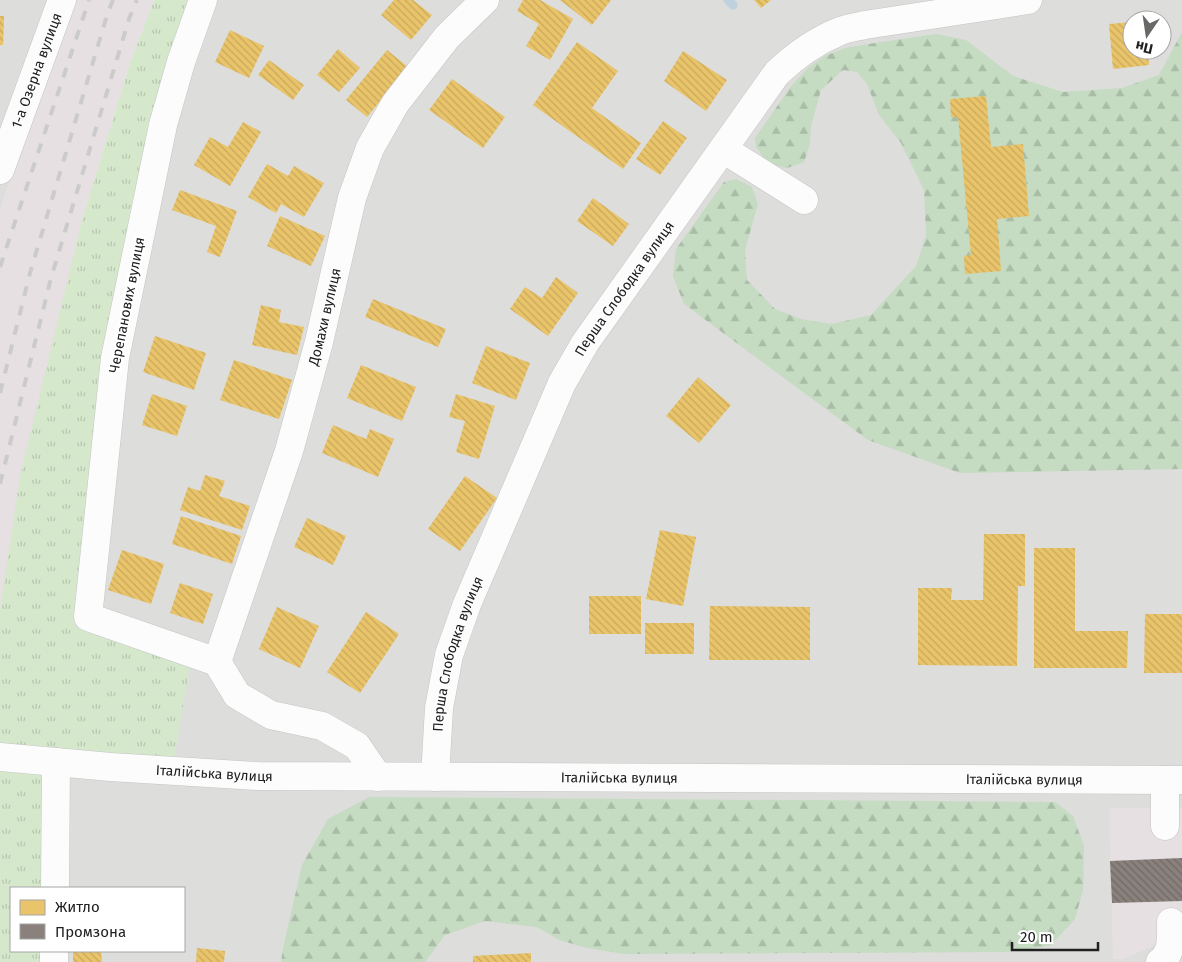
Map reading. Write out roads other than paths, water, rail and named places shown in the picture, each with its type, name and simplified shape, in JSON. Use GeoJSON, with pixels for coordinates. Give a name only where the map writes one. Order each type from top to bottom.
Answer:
{"type":"FeatureCollection","features":[{"type":"Feature","properties":{"kind":"street","name":"1-а Озерна вулиця"},"geometry":{"type":"LineString","coordinates":[[0,170],[62,0]]}},
{"type":"Feature","properties":{"kind":"street","name":"Черепанових вулиця"},"geometry":{"type":"LineString","coordinates":[[203,0],[181,62],[163,125],[115,358],[88,617],[217,662]]}},
{"type":"Feature","properties":{"kind":"street","name":"Домахи вулиця"},"geometry":{"type":"LineString","coordinates":[[217,662],[289,451],[319,342],[352,198],[370,148],[396,104],[448,37],[485,0]]}},
{"type":"Feature","properties":{"kind":"street","name":"Перша Слободка вулиця"},"geometry":{"type":"LineString","coordinates":[[436,777],[439,708],[449,655],[467,604],[562,383],[585,343],[777,73],[817,41],[840,31],[865,25],[1028,0]]}},
{"type":"Feature","properties":{"kind":"street"},"geometry":{"type":"LineString","coordinates":[[723,149],[804,200]]}},
{"type":"Feature","properties":{"kind":"street"},"geometry":{"type":"LineString","coordinates":[[217,662],[237,695],[271,715],[322,726],[357,746],[378,776]]}},
{"type":"Feature","properties":{"kind":"street","name":"Італійська вулиця"},"geometry":{"type":"LineString","coordinates":[[0,757],[111,767],[257,776],[1174,780]]}},
{"type":"Feature","properties":{"kind":"street"},"geometry":{"type":"LineString","coordinates":[[55,887],[56,762]]}},
{"type":"Feature","properties":{"kind":"street"},"geometry":{"type":"LineString","coordinates":[[1165,826],[1174,780]]}},
{"type":"Feature","properties":{"kind":"street"},"geometry":{"type":"LineString","coordinates":[[1160,962],[1164,959],[1172,942],[1171,922]]}},
{"type":"Feature","properties":{"kind":"waterway"},"geometry":{"type":"LineString","coordinates":[[728,0],[733,5]]}},
{"type":"Feature","properties":{"kind":"railway"},"geometry":{"type":"LineString","coordinates":[[0,267],[89,0]]}},
{"type":"Feature","properties":{"kind":"railway"},"geometry":{"type":"LineString","coordinates":[[0,393],[30,273],[113,0]]}},
{"type":"Feature","properties":{"kind":"railway"},"geometry":{"type":"LineString","coordinates":[[0,484],[51,278],[129,19],[137,0]]}}]}
